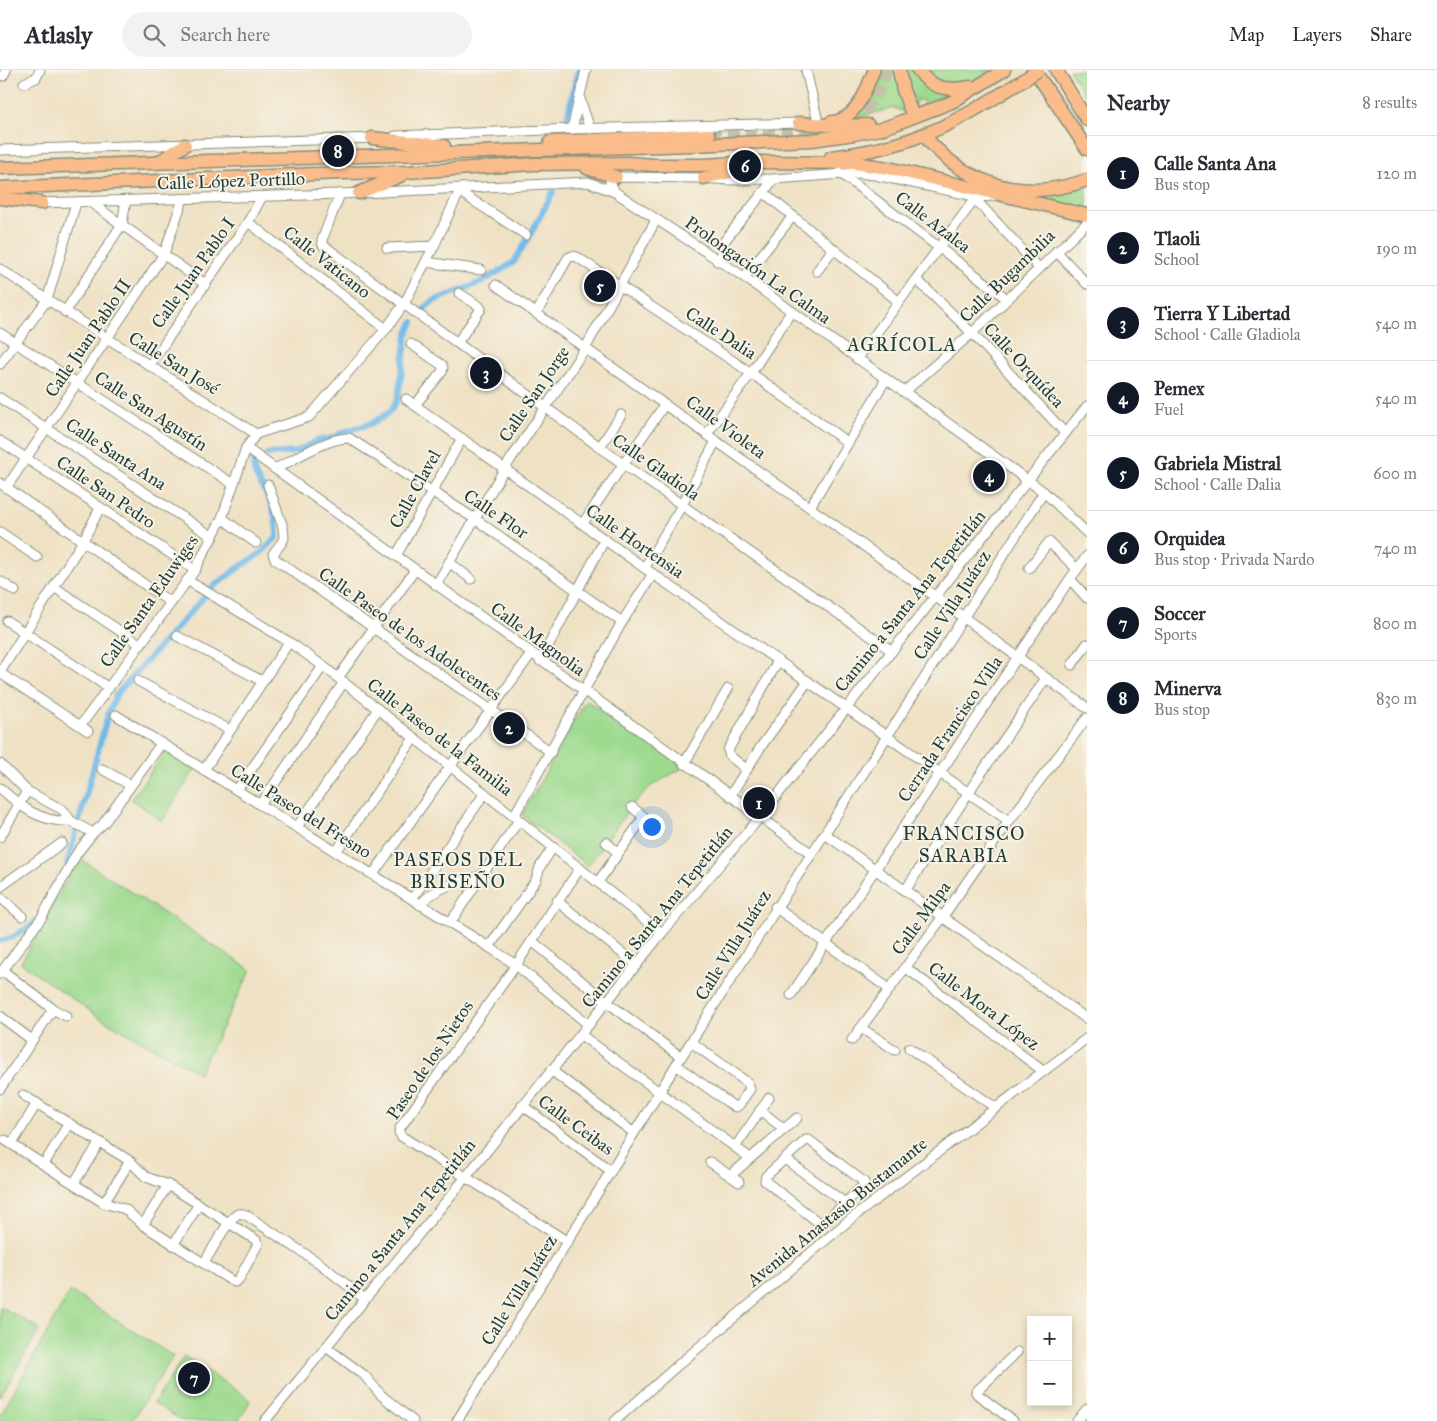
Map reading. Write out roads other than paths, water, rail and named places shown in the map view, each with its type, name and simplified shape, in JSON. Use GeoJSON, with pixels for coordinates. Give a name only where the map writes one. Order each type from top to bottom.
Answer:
{"type":"FeatureCollection","features":[{"type":"Feature","properties":{"kind":"highway"},"geometry":{"type":"LineString","coordinates":[[899,70],[902,90],[910,111]]}},
{"type":"Feature","properties":{"kind":"highway"},"geometry":{"type":"LineString","coordinates":[[918,70],[928,81],[941,87],[957,90],[980,85]]}},
{"type":"Feature","properties":{"kind":"highway"},"geometry":{"type":"LineString","coordinates":[[0,168],[772,142],[854,134],[895,124],[952,102],[1004,70]]}},
{"type":"Feature","properties":{"kind":"highway"},"geometry":{"type":"LineString","coordinates":[[1034,70],[1087,149]]}},
{"type":"Feature","properties":{"kind":"highway"},"geometry":{"type":"LineString","coordinates":[[704,178],[736,170],[764,167],[776,162],[877,149],[920,136],[954,121],[1038,70]]}},
{"type":"Feature","properties":{"kind":"highway"},"geometry":{"type":"LineString","coordinates":[[1056,70],[1087,120]]}},
{"type":"Feature","properties":{"kind":"highway"},"geometry":{"type":"LineString","coordinates":[[1074,98],[1087,106]]}},
{"type":"Feature","properties":{"kind":"highway"},"geometry":{"type":"LineString","coordinates":[[799,123],[842,126],[895,124]]}},
{"type":"Feature","properties":{"kind":"highway"},"geometry":{"type":"LineString","coordinates":[[350,156],[364,152],[446,147],[710,135]]}},
{"type":"Feature","properties":{"kind":"highway"},"geometry":{"type":"LineString","coordinates":[[372,138],[446,147]]}},
{"type":"Feature","properties":{"kind":"highway"},"geometry":{"type":"LineString","coordinates":[[927,139],[944,157],[974,177],[1012,189],[1038,191],[1067,187],[1087,180]]}},
{"type":"Feature","properties":{"kind":"highway"},"geometry":{"type":"LineString","coordinates":[[159,162],[185,145]]}},
{"type":"Feature","properties":{"kind":"highway"},"geometry":{"type":"LineString","coordinates":[[0,188],[340,173],[408,172],[535,164],[628,163],[703,165],[776,162],[855,163],[888,168],[1087,216]]}},
{"type":"Feature","properties":{"kind":"highway"},"geometry":{"type":"LineString","coordinates":[[575,164],[614,178]]}},
{"type":"Feature","properties":{"kind":"highway"},"geometry":{"type":"LineString","coordinates":[[358,193],[408,172]]}},
{"type":"Feature","properties":{"kind":"highway"},"geometry":{"type":"LineString","coordinates":[[0,198],[42,203]]}},
{"type":"Feature","properties":{"kind":"main road"},"geometry":{"type":"LineString","coordinates":[[799,123],[842,120],[849,116],[860,101],[874,70]]}},
{"type":"Feature","properties":{"kind":"street"},"geometry":{"type":"LineString","coordinates":[[24,82],[36,78],[40,70]]}},
{"type":"Feature","properties":{"kind":"street"},"geometry":{"type":"LineString","coordinates":[[572,129],[586,70]]}},
{"type":"Feature","properties":{"kind":"street"},"geometry":{"type":"LineString","coordinates":[[806,70],[818,122]]}},
{"type":"Feature","properties":{"kind":"street"},"geometry":{"type":"LineString","coordinates":[[580,99],[590,129]]}},
{"type":"Feature","properties":{"kind":"street"},"geometry":{"type":"LineString","coordinates":[[0,150],[372,138],[422,134],[799,123]]}},
{"type":"Feature","properties":{"kind":"street"},"geometry":{"type":"LineString","coordinates":[[588,182],[614,178],[655,176],[728,180],[774,179],[840,173],[875,175],[976,197],[999,195]]}},
{"type":"Feature","properties":{"kind":"street","name":"Calle Azalea"},"geometry":{"type":"LineString","coordinates":[[840,173],[1006,298]]}},
{"type":"Feature","properties":{"kind":"street"},"geometry":{"type":"LineString","coordinates":[[614,178],[611,186],[615,192]]}},
{"type":"Feature","properties":{"kind":"street"},"geometry":{"type":"LineString","coordinates":[[717,261],[722,255],[722,244],[774,179]]}},
{"type":"Feature","properties":{"kind":"street","name":"Prolongación La Calma"},"geometry":{"type":"LineString","coordinates":[[462,188],[588,182],[615,192],[744,277],[1044,492],[1087,533]]}},
{"type":"Feature","properties":{"kind":"street"},"geometry":{"type":"LineString","coordinates":[[462,188],[466,196],[526,235]]}},
{"type":"Feature","properties":{"kind":"street"},"geometry":{"type":"LineString","coordinates":[[256,434],[309,417],[386,329],[404,304],[462,188]]}},
{"type":"Feature","properties":{"kind":"street","name":"Calle López Portillo"},"geometry":{"type":"LineString","coordinates":[[0,203],[126,202],[462,188]]}},
{"type":"Feature","properties":{"kind":"street"},"geometry":{"type":"LineString","coordinates":[[763,192],[898,302]]}},
{"type":"Feature","properties":{"kind":"street","name":"Calle Gladiola"},"geometry":{"type":"LineString","coordinates":[[340,194],[322,243],[623,464],[892,651]]}},
{"type":"Feature","properties":{"kind":"street","name":"Calle Juan Pablo I"},"geometry":{"type":"LineString","coordinates":[[149,366],[248,222],[262,196]]}},
{"type":"Feature","properties":{"kind":"street"},"geometry":{"type":"LineString","coordinates":[[857,359],[976,197]]}},
{"type":"Feature","properties":{"kind":"street"},"geometry":{"type":"LineString","coordinates":[[976,197],[1039,268]]}},
{"type":"Feature","properties":{"kind":"street","name":"Calle Juan Pablo II"},"geometry":{"type":"LineString","coordinates":[[3,486],[47,428],[164,254],[183,199]]}},
{"type":"Feature","properties":{"kind":"street"},"geometry":{"type":"LineString","coordinates":[[90,202],[205,284]]}},
{"type":"Feature","properties":{"kind":"street"},"geometry":{"type":"LineString","coordinates":[[65,312],[122,224],[126,202]]}},
{"type":"Feature","properties":{"kind":"street"},"geometry":{"type":"LineString","coordinates":[[0,364],[46,300],[76,203]]}},
{"type":"Feature","properties":{"kind":"street"},"geometry":{"type":"LineString","coordinates":[[744,277],[794,216]]}},
{"type":"Feature","properties":{"kind":"street","name":"Calle San Jorge"},"geometry":{"type":"LineString","coordinates":[[436,585],[504,468],[586,347],[656,220]]}},
{"type":"Feature","properties":{"kind":"street","name":"Calle Vaticano"},"geometry":{"type":"LineString","coordinates":[[248,222],[386,329]]}},
{"type":"Feature","properties":{"kind":"street","name":"Calle Bugambilia"},"geometry":{"type":"LineString","coordinates":[[904,392],[972,333],[1006,298],[1087,222]]}},
{"type":"Feature","properties":{"kind":"street"},"geometry":{"type":"LineString","coordinates":[[387,248],[434,246]]}},
{"type":"Feature","properties":{"kind":"street"},"geometry":{"type":"LineString","coordinates":[[816,271],[833,249]]}},
{"type":"Feature","properties":{"kind":"street"},"geometry":{"type":"LineString","coordinates":[[1056,252],[1087,284]]}},
{"type":"Feature","properties":{"kind":"street","name":"Calle Dalia"},"geometry":{"type":"LineString","coordinates":[[537,312],[568,258],[572,256],[751,373],[848,443]]}},
{"type":"Feature","properties":{"kind":"street"},"geometry":{"type":"LineString","coordinates":[[426,262],[481,270]]}},
{"type":"Feature","properties":{"kind":"street","name":"Calle San José"},"geometry":{"type":"LineString","coordinates":[[0,269],[256,434]]}},
{"type":"Feature","properties":{"kind":"street","name":"Calle Orquídea"},"geometry":{"type":"LineString","coordinates":[[916,278],[972,333],[1065,433]]}},
{"type":"Feature","properties":{"kind":"street","name":"Calle Violeta"},"geometry":{"type":"LineString","coordinates":[[496,285],[537,312],[964,617],[1087,708]]}},
{"type":"Feature","properties":{"kind":"street"},"geometry":{"type":"LineString","coordinates":[[457,343],[481,310],[480,307],[459,293]]}},
{"type":"Feature","properties":{"kind":"street"},"geometry":{"type":"LineString","coordinates":[[708,434],[791,312]]}},
{"type":"Feature","properties":{"kind":"street","name":"Calle San Agustín"},"geometry":{"type":"LineString","coordinates":[[0,333],[233,484]]}},
{"type":"Feature","properties":{"kind":"street"},"geometry":{"type":"LineString","coordinates":[[411,344],[442,365],[443,368],[442,372],[415,405]]}},
{"type":"Feature","properties":{"kind":"street"},"geometry":{"type":"LineString","coordinates":[[810,507],[886,379]]}},
{"type":"Feature","properties":{"kind":"street","name":"Calle Santa Ana"},"geometry":{"type":"LineString","coordinates":[[0,398],[213,537]]}},
{"type":"Feature","properties":{"kind":"street","name":"Calle Hortensia"},"geometry":{"type":"LineString","coordinates":[[406,399],[1009,822]]}},
{"type":"Feature","properties":{"kind":"street"},"geometry":{"type":"LineString","coordinates":[[583,523],[665,404]]}},
{"type":"Feature","properties":{"kind":"street","name":"Camino a Santa Ana Tepetitlán"},"geometry":{"type":"LineString","coordinates":[[266,1421],[466,1177],[550,1070],[608,1002],[662,933],[760,818],[1087,406]]}},
{"type":"Feature","properties":{"kind":"street"},"geometry":{"type":"LineString","coordinates":[[600,447],[621,415]]}},
{"type":"Feature","properties":{"kind":"street","name":"Calle Santa Eduwiges"},"geometry":{"type":"LineString","coordinates":[[0,673],[85,728],[109,688],[194,570],[222,518],[246,448],[256,434]]}},
{"type":"Feature","properties":{"kind":"street","name":"Calle Flor"},"geometry":{"type":"LineString","coordinates":[[275,469],[320,446],[349,438],[475,519],[622,622]]}},
{"type":"Feature","properties":{"kind":"street","name":"Calle Clavel"},"geometry":{"type":"LineString","coordinates":[[396,556],[462,438]]}},
{"type":"Feature","properties":{"kind":"street","name":"Calle San Pedro"},"geometry":{"type":"LineString","coordinates":[[0,441],[194,570]]}},
{"type":"Feature","properties":{"kind":"street"},"geometry":{"type":"LineString","coordinates":[[645,567],[682,505],[716,441]]}},
{"type":"Feature","properties":{"kind":"street","name":"Calle Magnolia"},"geometry":{"type":"LineString","coordinates":[[246,448],[540,661],[812,854]]}},
{"type":"Feature","properties":{"kind":"street","name":"Calle Paseo de los Adolecentes"},"geometry":{"type":"LineString","coordinates":[[268,485],[284,527],[284,538],[273,554],[275,559],[551,752]]}},
{"type":"Feature","properties":{"kind":"street"},"geometry":{"type":"LineString","coordinates":[[3,486],[171,603]]}},
{"type":"Feature","properties":{"kind":"street","name":"Calle Villa Juárez"},"geometry":{"type":"LineString","coordinates":[[457,1421],[659,1091],[1044,492]]}},
{"type":"Feature","properties":{"kind":"street"},"geometry":{"type":"LineString","coordinates":[[0,673],[83,541],[100,508]]}},
{"type":"Feature","properties":{"kind":"street"},"geometry":{"type":"LineString","coordinates":[[222,518],[256,542]]}},
{"type":"Feature","properties":{"kind":"street"},"geometry":{"type":"LineString","coordinates":[[0,532],[37,557]]}},
{"type":"Feature","properties":{"kind":"street"},"geometry":{"type":"LineString","coordinates":[[540,661],[605,539]]}},
{"type":"Feature","properties":{"kind":"street"},"geometry":{"type":"LineString","coordinates":[[1029,568],[1048,542],[1077,569]]}},
{"type":"Feature","properties":{"kind":"street","name":"Cerrada Francisco Villa"},"geometry":{"type":"LineString","coordinates":[[791,995],[1087,556]]}},
{"type":"Feature","properties":{"kind":"street"},"geometry":{"type":"LineString","coordinates":[[449,562],[471,579]]}},
{"type":"Feature","properties":{"kind":"street"},"geometry":{"type":"LineString","coordinates":[[260,805],[374,628],[416,570]]}},
{"type":"Feature","properties":{"kind":"street"},"geometry":{"type":"LineString","coordinates":[[450,923],[517,818],[622,622],[653,574]]}},
{"type":"Feature","properties":{"kind":"street"},"geometry":{"type":"LineString","coordinates":[[1070,579],[1087,598]]}},
{"type":"Feature","properties":{"kind":"street","name":"Calle Paseo de la Familia"},"geometry":{"type":"LineString","coordinates":[[188,580],[323,666],[662,933]]}},
{"type":"Feature","properties":{"kind":"street"},"geometry":{"type":"LineString","coordinates":[[0,581],[15,591]]}},
{"type":"Feature","properties":{"kind":"street"},"geometry":{"type":"LineString","coordinates":[[54,587],[141,645]]}},
{"type":"Feature","properties":{"kind":"street"},"geometry":{"type":"LineString","coordinates":[[7,621],[109,688]]}},
{"type":"Feature","properties":{"kind":"street"},"geometry":{"type":"LineString","coordinates":[[177,636],[262,681]]}},
{"type":"Feature","properties":{"kind":"street"},"geometry":{"type":"LineString","coordinates":[[204,770],[288,642]]}},
{"type":"Feature","properties":{"kind":"street"},"geometry":{"type":"LineString","coordinates":[[1072,665],[1087,644]]}},
{"type":"Feature","properties":{"kind":"street"},"geometry":{"type":"LineString","coordinates":[[373,874],[449,765],[531,654]]}},
{"type":"Feature","properties":{"kind":"street"},"geometry":{"type":"LineString","coordinates":[[747,770],[730,756],[728,750],[778,660]]}},
{"type":"Feature","properties":{"kind":"street"},"geometry":{"type":"LineString","coordinates":[[236,790],[323,666]]}},
{"type":"Feature","properties":{"kind":"street"},"geometry":{"type":"LineString","coordinates":[[905,891],[1046,678]]}},
{"type":"Feature","properties":{"kind":"street"},"geometry":{"type":"LineString","coordinates":[[138,681],[230,730]]}},
{"type":"Feature","properties":{"kind":"street"},"geometry":{"type":"LineString","coordinates":[[730,796],[760,748],[808,681]]}},
{"type":"Feature","properties":{"kind":"street"},"geometry":{"type":"LineString","coordinates":[[684,764],[728,689]]}},
{"type":"Feature","properties":{"kind":"street"},"geometry":{"type":"LineString","coordinates":[[297,828],[378,709]]}},
{"type":"Feature","properties":{"kind":"street","name":"Calle Paseo del Fresno"},"geometry":{"type":"LineString","coordinates":[[116,715],[489,947],[516,965],[589,1025]]}},
{"type":"Feature","properties":{"kind":"street","name":"Calle Milpa"},"geometry":{"type":"LineString","coordinates":[[852,1040],[888,988],[942,918],[1009,822],[1087,718]]}},
{"type":"Feature","properties":{"kind":"street"},"geometry":{"type":"LineString","coordinates":[[336,852],[414,738]]}},
{"type":"Feature","properties":{"kind":"street"},"geometry":{"type":"LineString","coordinates":[[66,1016],[1,972],[42,917],[77,853],[103,824],[161,744]]}},
{"type":"Feature","properties":{"kind":"street"},"geometry":{"type":"LineString","coordinates":[[0,764],[27,791],[63,810],[77,824],[93,833]]}},
{"type":"Feature","properties":{"kind":"street"},"geometry":{"type":"LineString","coordinates":[[102,769],[130,785]]}},
{"type":"Feature","properties":{"kind":"street"},"geometry":{"type":"LineString","coordinates":[[0,788],[19,805],[48,820],[77,824]]}},
{"type":"Feature","properties":{"kind":"street"},"geometry":{"type":"LineString","coordinates":[[0,837],[27,791]]}},
{"type":"Feature","properties":{"kind":"street"},"geometry":{"type":"LineString","coordinates":[[412,899],[485,793]]}},
{"type":"Feature","properties":{"kind":"street"},"geometry":{"type":"LineString","coordinates":[[598,882],[644,817],[632,807]]}},
{"type":"Feature","properties":{"kind":"street"},"geometry":{"type":"LineString","coordinates":[[58,822],[63,810]]}},
{"type":"Feature","properties":{"kind":"street"},"geometry":{"type":"LineString","coordinates":[[825,834],[1087,1019]]}},
{"type":"Feature","properties":{"kind":"street"},"geometry":{"type":"LineString","coordinates":[[606,842],[618,853]]}},
{"type":"Feature","properties":{"kind":"street"},"geometry":{"type":"LineString","coordinates":[[0,887],[62,843]]}},
{"type":"Feature","properties":{"kind":"street"},"geometry":{"type":"LineString","coordinates":[[489,947],[536,880],[540,867],[553,847]]}},
{"type":"Feature","properties":{"kind":"street"},"geometry":{"type":"LineString","coordinates":[[516,965],[580,868]]}},
{"type":"Feature","properties":{"kind":"street"},"geometry":{"type":"LineString","coordinates":[[420,904],[425,898],[460,881],[481,876]]}},
{"type":"Feature","properties":{"kind":"street"},"geometry":{"type":"LineString","coordinates":[[0,897],[22,916]]}},
{"type":"Feature","properties":{"kind":"street"},"geometry":{"type":"LineString","coordinates":[[558,901],[637,965]]}},
{"type":"Feature","properties":{"kind":"street"},"geometry":{"type":"LineString","coordinates":[[776,908],[888,988]]}},
{"type":"Feature","properties":{"kind":"street"},"geometry":{"type":"LineString","coordinates":[[532,941],[733,1106],[739,1105],[750,1089],[748,1083],[691,1042]]}},
{"type":"Feature","properties":{"kind":"street","name":"Paseo de los Nietos"},"geometry":{"type":"LineString","coordinates":[[466,1177],[401,1136],[399,1130],[516,965]]}},
{"type":"Feature","properties":{"kind":"street","name":"Calle Mora López"},"geometry":{"type":"LineString","coordinates":[[905,967],[1043,1071]]}},
{"type":"Feature","properties":{"kind":"street"},"geometry":{"type":"LineString","coordinates":[[0,1088],[53,1009]]}},
{"type":"Feature","properties":{"kind":"street"},"geometry":{"type":"LineString","coordinates":[[0,1016],[32,1040]]}},
{"type":"Feature","properties":{"kind":"street"},"geometry":{"type":"LineString","coordinates":[[861,1028],[895,1050]]}},
{"type":"Feature","properties":{"kind":"street"},"geometry":{"type":"LineString","coordinates":[[581,1035],[750,1158]]}},
{"type":"Feature","properties":{"kind":"street","name":"Avenida Anastasio Bustamante"},"geometry":{"type":"LineString","coordinates":[[615,1421],[847,1222],[1087,1038]]}},
{"type":"Feature","properties":{"kind":"street"},"geometry":{"type":"LineString","coordinates":[[909,1048],[996,1108]]}},
{"type":"Feature","properties":{"kind":"street"},"geometry":{"type":"LineString","coordinates":[[550,1070],[634,1133]]}},
{"type":"Feature","properties":{"kind":"street"},"geometry":{"type":"LineString","coordinates":[[23,1095],[37,1103],[130,1161],[146,1177],[168,1185],[258,1242],[236,1282],[142,1225],[125,1210],[104,1202],[8,1142],[37,1103]]}},
{"type":"Feature","properties":{"kind":"street"},"geometry":{"type":"LineString","coordinates":[[734,1146],[769,1098]]}},
{"type":"Feature","properties":{"kind":"street","name":"Calle Ceibas"},"geometry":{"type":"LineString","coordinates":[[522,1105],[611,1171]]}},
{"type":"Feature","properties":{"kind":"street"},"geometry":{"type":"LineString","coordinates":[[760,1110],[784,1129]]}},
{"type":"Feature","properties":{"kind":"street"},"geometry":{"type":"LineString","coordinates":[[730,1176],[797,1118]]}},
{"type":"Feature","properties":{"kind":"street"},"geometry":{"type":"LineString","coordinates":[[44,1164],[69,1123]]}},
{"type":"Feature","properties":{"kind":"street"},"geometry":{"type":"LineString","coordinates":[[806,1140],[811,1141],[864,1182],[863,1186],[845,1203],[825,1222],[818,1222],[765,1181],[766,1176],[806,1140]]}},
{"type":"Feature","properties":{"kind":"street"},"geometry":{"type":"LineString","coordinates":[[74,1183],[100,1142]]}},
{"type":"Feature","properties":{"kind":"street"},"geometry":{"type":"LineString","coordinates":[[785,1159],[845,1203]]}},
{"type":"Feature","properties":{"kind":"street"},"geometry":{"type":"LineString","coordinates":[[104,1202],[130,1161]]}},
{"type":"Feature","properties":{"kind":"street"},"geometry":{"type":"LineString","coordinates":[[710,1162],[739,1182]]}},
{"type":"Feature","properties":{"kind":"street"},"geometry":{"type":"LineString","coordinates":[[466,1177],[568,1242]]}},
{"type":"Feature","properties":{"kind":"street"},"geometry":{"type":"LineString","coordinates":[[142,1225],[168,1185]]}},
{"type":"Feature","properties":{"kind":"street"},"geometry":{"type":"LineString","coordinates":[[174,1244],[199,1204]]}},
{"type":"Feature","properties":{"kind":"street"},"geometry":{"type":"LineString","coordinates":[[204,1263],[236,1214],[246,1215],[319,1263],[365,1299]]}},
{"type":"Feature","properties":{"kind":"street"},"geometry":{"type":"LineString","coordinates":[[834,1215],[847,1222]]}},
{"type":"Feature","properties":{"kind":"street"},"geometry":{"type":"LineString","coordinates":[[834,1215],[839,1229]]}},
{"type":"Feature","properties":{"kind":"street"},"geometry":{"type":"LineString","coordinates":[[326,1347],[364,1375],[380,1395],[413,1421]]}},
{"type":"Feature","properties":{"kind":"street"},"geometry":{"type":"LineString","coordinates":[[1013,1421],[977,1394],[977,1389],[1017,1352]]}},
{"type":"Feature","properties":{"kind":"street"},"geometry":{"type":"LineString","coordinates":[[1077,1421],[1087,1409]]}},
{"type":"Feature","properties":{"kind":"waterway"},"geometry":{"type":"LineString","coordinates":[[566,124],[578,70]]}},
{"type":"Feature","properties":{"kind":"waterway"},"geometry":{"type":"LineString","coordinates":[[424,309],[433,301],[482,282],[514,262],[553,192]]}},
{"type":"Feature","properties":{"kind":"waterway"},"geometry":{"type":"LineString","coordinates":[[267,454],[296,452],[317,441],[332,438],[346,431],[370,424],[383,417],[392,409],[398,398],[407,335],[413,322]]}},
{"type":"Feature","properties":{"kind":"waterway"},"geometry":{"type":"LineString","coordinates":[[67,865],[108,714],[116,695],[213,587],[261,553],[277,537],[273,512],[268,497],[254,471],[254,461]]}},
{"type":"Feature","properties":{"kind":"waterway"},"geometry":{"type":"LineString","coordinates":[[0,941],[13,937],[35,921]]}},
{"type":"Feature","properties":{"kind":"tunnel"},"geometry":{"type":"LineString","coordinates":[[709,135],[843,129],[858,118],[870,104],[887,70]]}},
{"type":"Feature","properties":{"kind":"tunnel"},"geometry":{"type":"LineString","coordinates":[[911,111],[927,139]]}},
{"type":"Feature","properties":{"kind":"place","name":"Minerva"},"geometry":{"type":"Point","coordinates":[338,151]}},
{"type":"Feature","properties":{"kind":"place","name":"Orquidea"},"geometry":{"type":"Point","coordinates":[745,166]}},
{"type":"Feature","properties":{"kind":"place","name":"Gabriela Mistral"},"geometry":{"type":"Point","coordinates":[600,286]}},
{"type":"Feature","properties":{"kind":"place","name":"Tierra Y Libertad"},"geometry":{"type":"Point","coordinates":[486,373]}},
{"type":"Feature","properties":{"kind":"place","name":"Pemex"},"geometry":{"type":"Point","coordinates":[989,476]}},
{"type":"Feature","properties":{"kind":"place","name":"Tlaoli"},"geometry":{"type":"Point","coordinates":[509,728]}},
{"type":"Feature","properties":{"kind":"place","name":"Calle Santa Ana"},"geometry":{"type":"Point","coordinates":[759,803]}},
{"type":"Feature","properties":{"kind":"place","name":"Soccer"},"geometry":{"type":"Point","coordinates":[194,1378]}},
{"type":"Feature","properties":{"kind":"district","name":"AGRÍCOLA"},"geometry":{"type":"Point","coordinates":[902,344]}},
{"type":"Feature","properties":{"kind":"district","name":"FRANCISCO SARABIA"},"geometry":{"type":"Point","coordinates":[964,844]}},
{"type":"Feature","properties":{"kind":"district","name":"PASEOS DEL BRISEÑO"},"geometry":{"type":"Point","coordinates":[458,870]}}]}
